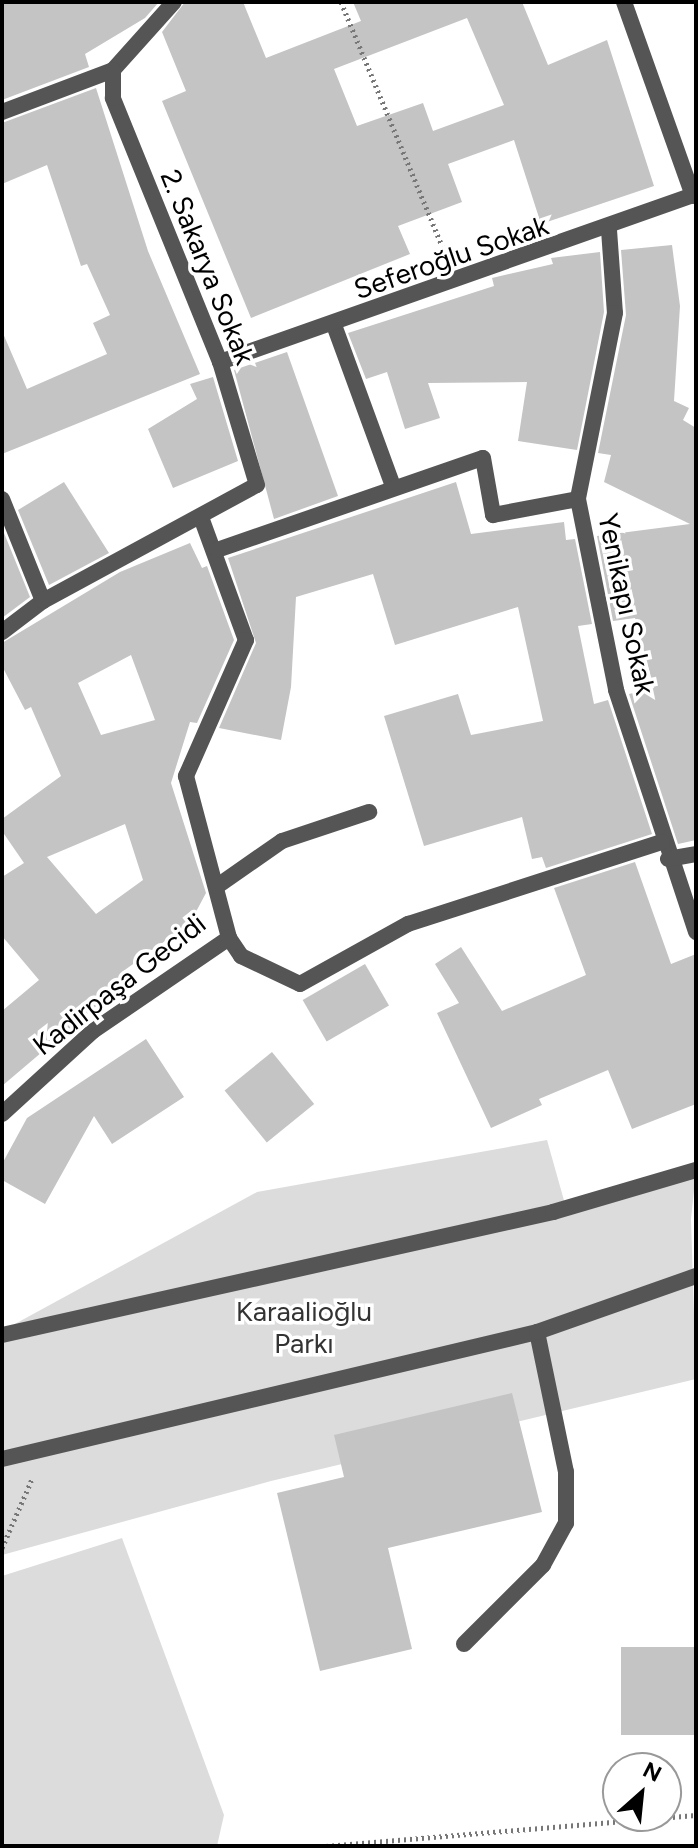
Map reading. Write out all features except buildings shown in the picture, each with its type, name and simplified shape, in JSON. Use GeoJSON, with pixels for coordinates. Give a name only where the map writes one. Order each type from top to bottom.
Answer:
{"type":"FeatureCollection","features":[{"type":"Feature","properties":{"kind":"street"},"geometry":{"type":"LineString","coordinates":[[2,112],[113,70],[174,2]]}},
{"type":"Feature","properties":{"kind":"street"},"geometry":{"type":"LineString","coordinates":[[624,2],[695,195]]}},
{"type":"Feature","properties":{"kind":"street","name":"2. Sakarya Sokak"},"geometry":{"type":"LineString","coordinates":[[113,70],[113,98],[220,362],[257,485],[202,520]]}},
{"type":"Feature","properties":{"kind":"street","name":"Seferoğlu Sokak"},"geometry":{"type":"LineString","coordinates":[[220,362],[609,230],[695,195]]}},
{"type":"Feature","properties":{"kind":"street","name":"Yenikapı Sokak"},"geometry":{"type":"LineString","coordinates":[[609,230],[615,313],[578,499],[616,690],[662,842],[696,932]]}},
{"type":"Feature","properties":{"kind":"street"},"geometry":{"type":"LineString","coordinates":[[334,325],[393,486]]}},
{"type":"Feature","properties":{"kind":"street"},"geometry":{"type":"LineString","coordinates":[[217,550],[393,486],[483,458],[493,515],[578,499]]}},
{"type":"Feature","properties":{"kind":"street"},"geometry":{"type":"LineString","coordinates":[[2,499],[43,601]]}},
{"type":"Feature","properties":{"kind":"street"},"geometry":{"type":"LineString","coordinates":[[2,632],[43,601],[202,520]]}},
{"type":"Feature","properties":{"kind":"street","name":"Kadirpaşa Gecidi"},"geometry":{"type":"LineString","coordinates":[[2,1114],[93,1031],[229,938],[186,776],[246,640],[217,550],[202,520]]}},
{"type":"Feature","properties":{"kind":"street"},"geometry":{"type":"LineString","coordinates":[[216,887],[282,841],[369,812]]}},
{"type":"Feature","properties":{"kind":"street"},"geometry":{"type":"LineString","coordinates":[[229,938],[241,956],[300,984],[408,924],[662,842]]}},
{"type":"Feature","properties":{"kind":"street"},"geometry":{"type":"LineString","coordinates":[[668,859],[696,854]]}},
{"type":"Feature","properties":{"kind":"street"},"geometry":{"type":"LineString","coordinates":[[2,1335],[553,1212],[696,1170]]}},
{"type":"Feature","properties":{"kind":"street"},"geometry":{"type":"LineString","coordinates":[[2,1459],[537,1332],[696,1276]]}},
{"type":"Feature","properties":{"kind":"street"},"geometry":{"type":"LineString","coordinates":[[464,1644],[543,1565],[566,1523],[566,1472],[537,1332]]}},
{"type":"Feature","properties":{"kind":"path"},"geometry":{"type":"LineString","coordinates":[[341,2],[457,282]]}},
{"type":"Feature","properties":{"kind":"path"},"geometry":{"type":"LineString","coordinates":[[2,1548],[45,1450]]}},
{"type":"Feature","properties":{"kind":"path"},"geometry":{"type":"LineString","coordinates":[[326,1846],[696,1815]]}},
{"type":"Feature","properties":{"kind":"green space","name":"Karaalioğlu Parkı"},"geometry":{"type":"Polygon","coordinates":[[[547,1140],[565,1204],[696,1171],[691,1219],[696,1379],[271,1481],[2,1555],[2,1331],[257,1192],[547,1140]]]}},
{"type":"Feature","properties":{"kind":"green space"},"geometry":{"type":"Polygon","coordinates":[[[122,1538],[224,1815],[217,1846],[2,1846],[2,1576],[122,1538]]]}}]}
